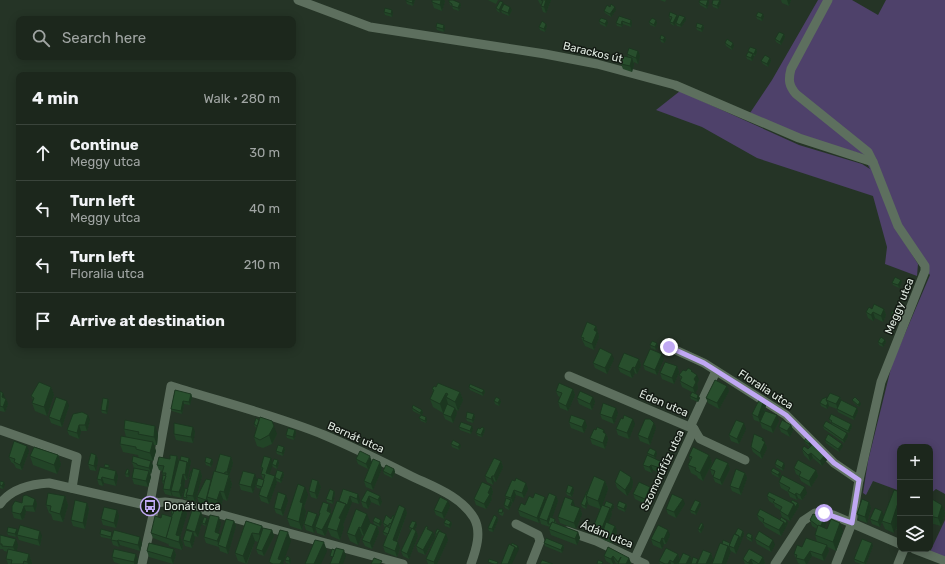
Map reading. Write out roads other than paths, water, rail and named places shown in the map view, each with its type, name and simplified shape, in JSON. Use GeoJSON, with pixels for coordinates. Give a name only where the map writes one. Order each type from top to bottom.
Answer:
{"type":"FeatureCollection","features":[{"type":"Feature","properties":{"kind":"street","name":"Barackos út"},"geometry":{"type":"LineString","coordinates":[[298,0],[370,27],[597,64],[674,85],[799,138],[874,162]]}},
{"type":"Feature","properties":{"kind":"street","name":"Meggy utca"},"geometry":{"type":"LineString","coordinates":[[828,0],[791,69],[789,84],[796,94],[858,142],[868,152],[874,162],[898,226],[924,266],[925,271],[881,382],[859,480],[852,523],[836,564]]}},
{"type":"Feature","properties":{"kind":"street","name":"Floralia utca"},"geometry":{"type":"LineString","coordinates":[[669,347],[716,371],[786,415],[834,463],[859,480]]}},
{"type":"Feature","properties":{"kind":"street","name":"Szomorúfűz utca"},"geometry":{"type":"LineString","coordinates":[[635,558],[694,429],[691,425],[716,371]]}},
{"type":"Feature","properties":{"kind":"street","name":"Éden utca"},"geometry":{"type":"LineString","coordinates":[[569,376],[694,429],[700,439],[745,460]]}},
{"type":"Feature","properties":{"kind":"street","name":"Bernát utca"},"geometry":{"type":"LineString","coordinates":[[149,503],[171,386],[243,407],[323,434],[456,499],[466,508],[478,526],[477,543],[471,564]]}},
{"type":"Feature","properties":{"kind":"street"},"geometry":{"type":"LineString","coordinates":[[0,430],[77,457],[72,488]]}},
{"type":"Feature","properties":{"kind":"street"},"geometry":{"type":"LineString","coordinates":[[0,504],[17,490],[37,484],[48,483],[149,503],[182,504],[400,564]]}},
{"type":"Feature","properties":{"kind":"street"},"geometry":{"type":"LineString","coordinates":[[142,564],[149,503]]}},
{"type":"Feature","properties":{"kind":"street"},"geometry":{"type":"LineString","coordinates":[[775,564],[803,521],[808,516],[815,513],[824,513],[852,523],[862,529],[897,543]]}},
{"type":"Feature","properties":{"kind":"street"},"geometry":{"type":"LineString","coordinates":[[516,524],[538,535],[540,541],[532,564]]}},
{"type":"Feature","properties":{"kind":"street","name":"Ádám utca"},"geometry":{"type":"LineString","coordinates":[[558,528],[596,541],[645,564]]}},
{"type":"Feature","properties":{"kind":"street"},"geometry":{"type":"LineString","coordinates":[[898,564],[903,552]]}},
{"type":"Feature","properties":{"kind":"street"},"geometry":{"type":"LineString","coordinates":[[922,552],[945,561]]}},
{"type":"Feature","properties":{"kind":"place","name":"Donát utca"},"geometry":{"type":"Point","coordinates":[150,506]}}]}
